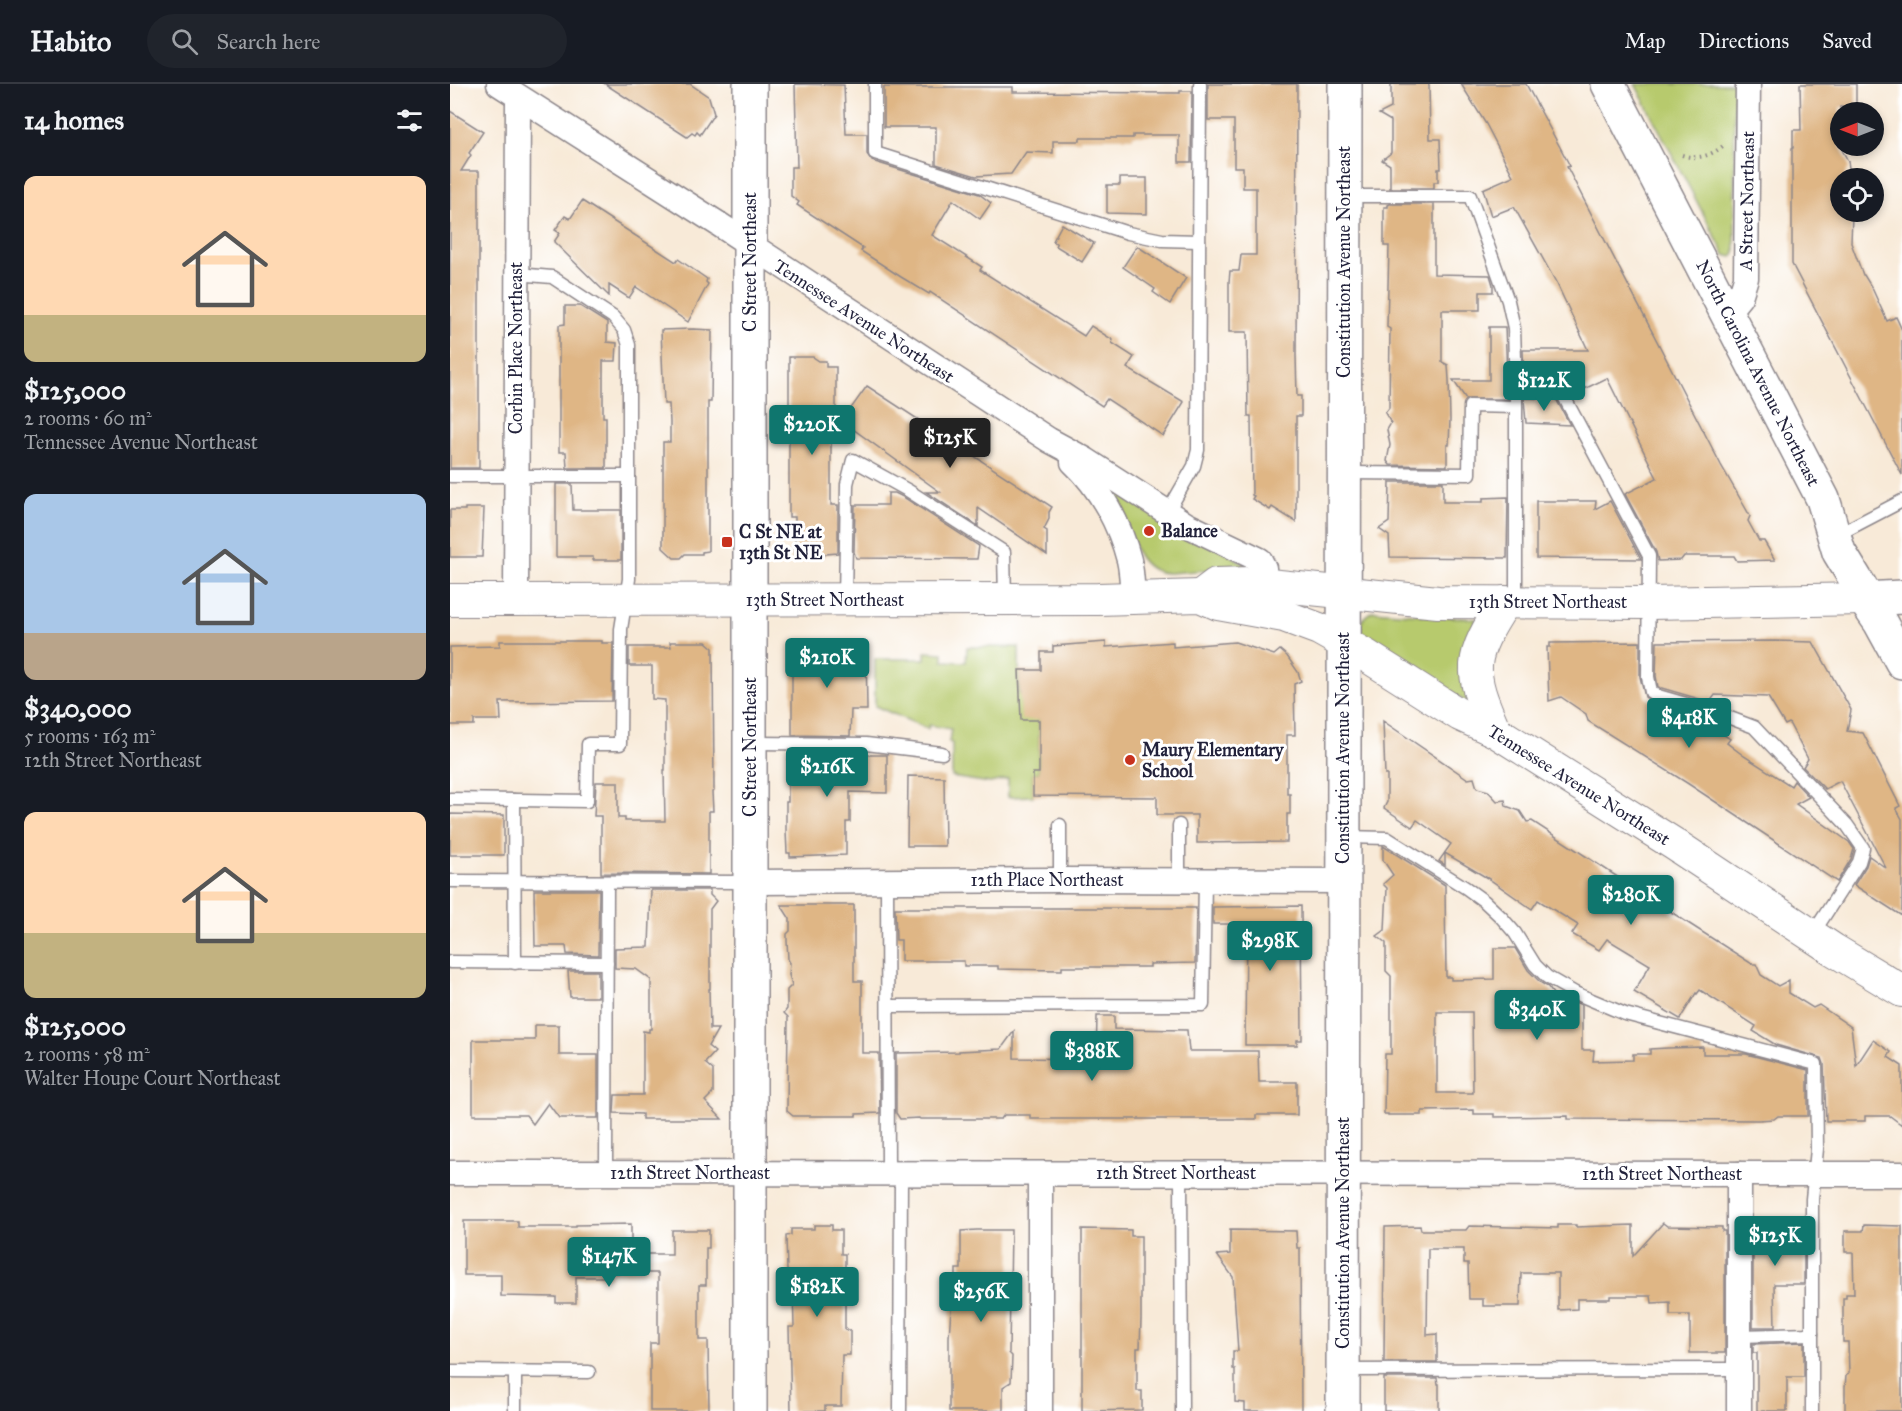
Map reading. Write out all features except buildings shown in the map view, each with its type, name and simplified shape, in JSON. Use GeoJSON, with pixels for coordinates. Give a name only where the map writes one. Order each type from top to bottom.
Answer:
{"type":"FeatureCollection","features":[{"type":"Feature","properties":{"kind":"main road","name":"C Street Northeast"},"geometry":{"type":"LineString","coordinates":[[750,84],[750,1411]]}},
{"type":"Feature","properties":{"kind":"main road","name":"Constitution Avenue Northeast"},"geometry":{"type":"LineString","coordinates":[[1343,1411],[1345,84]]}},
{"type":"Feature","properties":{"kind":"main road","name":"North Carolina Avenue Northeast"},"geometry":{"type":"LineString","coordinates":[[1608,84],[1823,499],[1839,552],[1902,662]]}},
{"type":"Feature","properties":{"kind":"main road","name":"13th Street Northeast"},"geometry":{"type":"LineString","coordinates":[[1864,599],[1902,597]]}},
{"type":"Feature","properties":{"kind":"street","name":"A Street Northeast"},"geometry":{"type":"LineString","coordinates":[[1727,313],[1740,297],[1746,278],[1748,84]]}},
{"type":"Feature","properties":{"kind":"street","name":"Tennessee Avenue Northeast"},"geometry":{"type":"LineString","coordinates":[[508,91],[1049,440],[1086,460],[1167,513],[1210,537],[1260,560],[1265,571],[1265,584]]}},
{"type":"Feature","properties":{"kind":"street","name":"Corbin Place Northeast"},"geometry":{"type":"LineString","coordinates":[[508,91],[517,274],[516,600]]}},
{"type":"Feature","properties":{"kind":"street","name":"Tennessee Avenue Northeast"},"geometry":{"type":"LineString","coordinates":[[1049,440],[1084,472],[1100,493],[1129,560],[1133,598]]}},
{"type":"Feature","properties":{"kind":"street","name":"13th Street Northeast"},"geometry":{"type":"LineString","coordinates":[[1200,596],[1216,584],[1265,584],[1422,601],[1649,603],[1864,599]]}},
{"type":"Feature","properties":{"kind":"street","name":"13th Street Northeast"},"geometry":{"type":"LineString","coordinates":[[450,600],[845,600],[1200,596],[1218,604],[1261,611],[1297,621],[1319,629],[1343,643]]}},
{"type":"Feature","properties":{"kind":"street"},"geometry":{"type":"LineString","coordinates":[[1495,731],[1479,691],[1475,663],[1481,644],[1510,602]]}},
{"type":"Feature","properties":{"kind":"street","name":"Tennessee Avenue Northeast"},"geometry":{"type":"LineString","coordinates":[[1343,643],[1460,715],[1495,731],[1902,991]]}},
{"type":"Feature","properties":{"kind":"street","name":"12th Place Northeast"},"geometry":{"type":"LineString","coordinates":[[751,882],[1343,881]]}},
{"type":"Feature","properties":{"kind":"street","name":"12th Street Northeast"},"geometry":{"type":"LineString","coordinates":[[450,1173],[1902,1174]]}},
{"type":"Feature","properties":{"kind":"street"},"geometry":{"type":"LineString","coordinates":[[1040,1174],[1040,1411]]}},
{"type":"Feature","properties":{"kind":"street"},"geometry":{"type":"LineString","coordinates":[[1738,1411],[1739,1174]]}},
{"type":"Feature","properties":{"kind":"lane"},"geometry":{"type":"LineString","coordinates":[[875,84],[875,153],[1135,235],[1162,240],[1199,241]]}},
{"type":"Feature","properties":{"kind":"lane"},"geometry":{"type":"LineString","coordinates":[[1167,513],[1194,466],[1198,450],[1200,84]]}},
{"type":"Feature","properties":{"kind":"lane"},"geometry":{"type":"LineString","coordinates":[[1345,195],[1470,196],[1511,310],[1514,328],[1516,407],[1510,602]]}},
{"type":"Feature","properties":{"kind":"lane"},"geometry":{"type":"LineString","coordinates":[[450,799],[586,801],[588,744],[620,744],[621,629],[629,579],[629,345],[624,330],[613,317],[552,277],[517,274]]}},
{"type":"Feature","properties":{"kind":"lane"},"geometry":{"type":"LineString","coordinates":[[1516,390],[1561,391],[1649,556],[1648,677],[1651,692],[1717,713],[1754,727],[1761,732],[1847,825],[1863,848],[1859,862],[1812,935]]}},
{"type":"Feature","properties":{"kind":"lane"},"geometry":{"type":"LineString","coordinates":[[1344,473],[1470,474],[1470,406],[1516,407]]}},
{"type":"Feature","properties":{"kind":"lane"},"geometry":{"type":"LineString","coordinates":[[845,600],[846,484],[853,460],[909,491],[1004,552],[1005,599]]}},
{"type":"Feature","properties":{"kind":"lane"},"geometry":{"type":"LineString","coordinates":[[450,476],[628,476]]}},
{"type":"Feature","properties":{"kind":"lane"},"geometry":{"type":"LineString","coordinates":[[1834,537],[1902,501]]}},
{"type":"Feature","properties":{"kind":"lane"},"geometry":{"type":"LineString","coordinates":[[750,743],[866,744],[942,753]]}},
{"type":"Feature","properties":{"kind":"lane"},"geometry":{"type":"LineString","coordinates":[[514,800],[515,963]]}},
{"type":"Feature","properties":{"kind":"lane"},"geometry":{"type":"LineString","coordinates":[[1060,825],[1060,880]]}},
{"type":"Feature","properties":{"kind":"lane"},"geometry":{"type":"LineString","coordinates":[[1179,825],[1179,880]]}},
{"type":"Feature","properties":{"kind":"lane"},"geometry":{"type":"LineString","coordinates":[[1343,837],[1387,838],[1466,888],[1501,917],[1515,933],[1535,965],[1547,977],[1575,993],[1625,1014],[1816,1064],[1817,1149],[1812,1199],[1812,1411]]}},
{"type":"Feature","properties":{"kind":"lane"},"geometry":{"type":"LineString","coordinates":[[887,880],[888,1006],[900,1411]]}},
{"type":"Feature","properties":{"kind":"lane"},"geometry":{"type":"LineString","coordinates":[[888,1006],[1203,1005],[1204,880]]}},
{"type":"Feature","properties":{"kind":"lane"},"geometry":{"type":"LineString","coordinates":[[450,881],[751,882]]}},
{"type":"Feature","properties":{"kind":"lane"},"geometry":{"type":"LineString","coordinates":[[606,1173],[607,882]]}},
{"type":"Feature","properties":{"kind":"lane"},"geometry":{"type":"LineString","coordinates":[[450,963],[607,963]]}},
{"type":"Feature","properties":{"kind":"lane"},"geometry":{"type":"LineString","coordinates":[[1181,1173],[1182,1411]]}},
{"type":"Feature","properties":{"kind":"lane"},"geometry":{"type":"LineString","coordinates":[[1738,1336],[1812,1334]]}},
{"type":"Feature","properties":{"kind":"lane"},"geometry":{"type":"LineString","coordinates":[[1343,1370],[1738,1369]]}},
{"type":"Feature","properties":{"kind":"lane"},"geometry":{"type":"LineString","coordinates":[[450,1371],[589,1372]]}},
{"type":"Feature","properties":{"kind":"lane"},"geometry":{"type":"LineString","coordinates":[[515,1372],[515,1411]]}},
{"type":"Feature","properties":{"kind":"path"},"geometry":{"type":"LineString","coordinates":[[1682,155],[1706,156],[1724,145]]}},
{"type":"Feature","properties":{"kind":"green space"},"geometry":{"type":"Polygon","coordinates":[[[1635,84],[1734,84],[1735,254],[1732,257],[1725,255],[1635,84]]]}},
{"type":"Feature","properties":{"kind":"green space"},"geometry":{"type":"Polygon","coordinates":[[[1108,483],[1250,567],[1169,573],[1151,568],[1138,555],[1108,483]]]}},
{"type":"Feature","properties":{"kind":"green space"},"geometry":{"type":"Polygon","coordinates":[[[1373,611],[1476,619],[1471,705],[1361,636],[1362,621],[1373,611]]]}},
{"type":"Feature","properties":{"kind":"green space"},"geometry":{"type":"Polygon","coordinates":[[[967,647],[1019,647],[1019,693],[1039,720],[1039,773],[1033,773],[1033,796],[1008,797],[1008,779],[990,783],[952,777],[952,743],[949,742],[951,729],[929,725],[928,729],[875,706],[875,659],[925,659],[925,652],[943,653],[943,661],[966,662],[967,647]]]}},
{"type":"Feature","properties":{"kind":"place","name":"Balance"},"geometry":{"type":"Point","coordinates":[1149,531]}},
{"type":"Feature","properties":{"kind":"place","name":"C St NE at 13th St NE"},"geometry":{"type":"Point","coordinates":[727,542]}},
{"type":"Feature","properties":{"kind":"place","name":"Maury Elementary School"},"geometry":{"type":"Point","coordinates":[1130,760]}}]}
